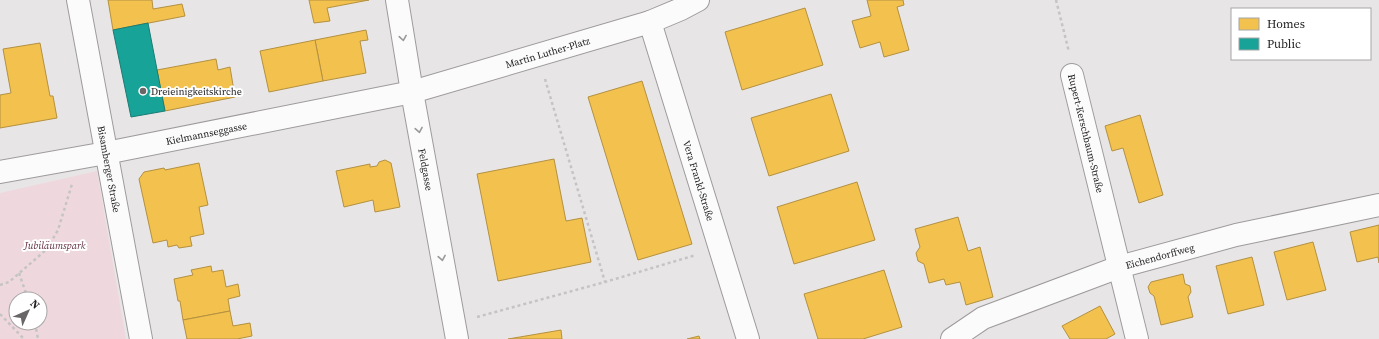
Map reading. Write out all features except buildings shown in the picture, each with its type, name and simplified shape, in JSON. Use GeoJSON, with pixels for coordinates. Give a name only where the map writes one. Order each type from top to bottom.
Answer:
{"type":"FeatureCollection","features":[{"type":"Feature","properties":{"kind":"street","name":"Bisamberger Straße"},"geometry":{"type":"LineString","coordinates":[[78,0],[141,339]]}},
{"type":"Feature","properties":{"kind":"street","name":"Feldgasse"},"geometry":{"type":"LineString","coordinates":[[397,0],[455,331]]}},
{"type":"Feature","properties":{"kind":"street","name":"Martin Luther-Platz"},"geometry":{"type":"LineString","coordinates":[[412,92],[650,22],[686,3]]}},
{"type":"Feature","properties":{"kind":"street","name":"Vera Frankl-Straße"},"geometry":{"type":"LineString","coordinates":[[650,22],[748,339]]}},
{"type":"Feature","properties":{"kind":"street","name":"Rupert-Kerschbaum-Straße"},"geometry":{"type":"LineString","coordinates":[[1072,75],[1137,339]]}},
{"type":"Feature","properties":{"kind":"street","name":"Kielmannseggasse"},"geometry":{"type":"LineString","coordinates":[[0,172],[106,153],[412,92]]}},
{"type":"Feature","properties":{"kind":"street","name":"Eichendorffweg"},"geometry":{"type":"LineString","coordinates":[[952,339],[983,318],[1119,267],[1236,235],[1379,206]]}},
{"type":"Feature","properties":{"kind":"path","name":"Rupert-Kerschbaum-Straße"},"geometry":{"type":"LineString","coordinates":[[1056,0],[1067,43],[1072,75]]}},
{"type":"Feature","properties":{"kind":"path"},"geometry":{"type":"LineString","coordinates":[[538,56],[604,282]]}},
{"type":"Feature","properties":{"kind":"path"},"geometry":{"type":"LineString","coordinates":[[0,284],[9,282],[47,249],[58,230],[79,158]]}},
{"type":"Feature","properties":{"kind":"path"},"geometry":{"type":"LineString","coordinates":[[455,331],[604,282],[719,248]]}},
{"type":"Feature","properties":{"kind":"path"},"geometry":{"type":"LineString","coordinates":[[19,273],[25,291]]}},
{"type":"Feature","properties":{"kind":"path"},"geometry":{"type":"LineString","coordinates":[[0,314],[24,339]]}},
{"type":"Feature","properties":{"kind":"green space","name":"Jubiläumspark"},"geometry":{"type":"Polygon","coordinates":[[[97,171],[126,339],[0,339],[0,193],[97,171]]]}},
{"type":"Feature","properties":{"kind":"place","name":"Dreieinigkeitskirche"},"geometry":{"type":"Point","coordinates":[143,91]}}]}
